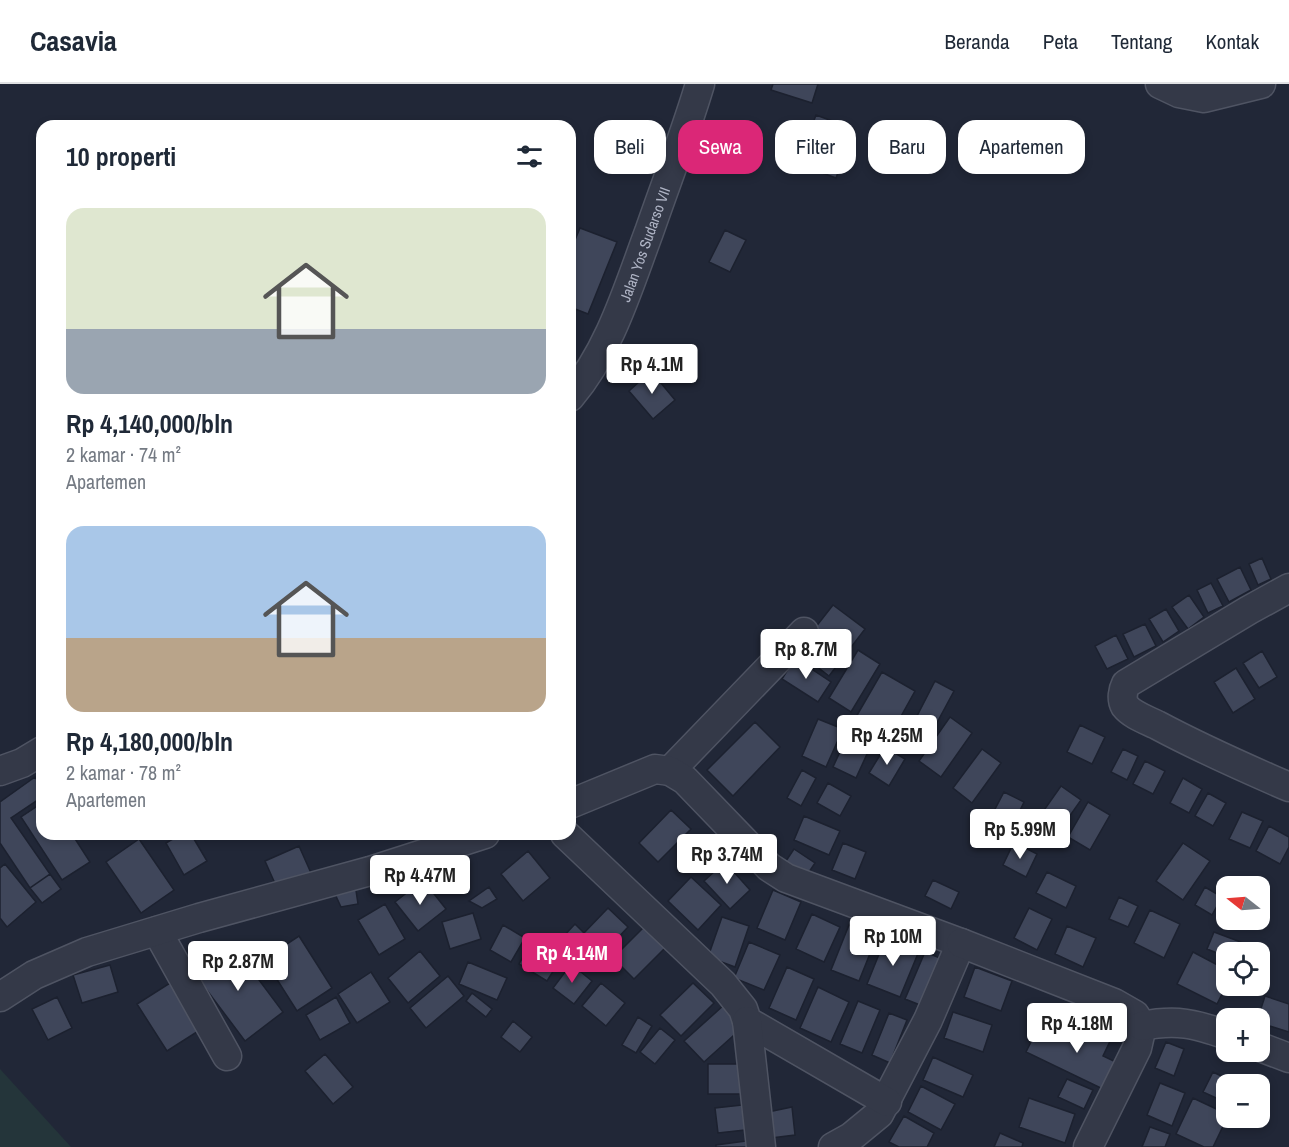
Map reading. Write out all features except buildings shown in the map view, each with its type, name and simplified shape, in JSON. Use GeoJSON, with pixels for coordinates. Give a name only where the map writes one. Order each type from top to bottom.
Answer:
{"type":"FeatureCollection","features":[{"type":"Feature","properties":{"kind":"street","name":"Jalan Yos Sudarso VII"},"geometry":{"type":"LineString","coordinates":[[576,388],[601,351],[620,309],[690,118],[700,84]]}},
{"type":"Feature","properties":{"kind":"street"},"geometry":{"type":"LineString","coordinates":[[1160,84],[1179,93],[1204,98],[1261,84]]}},
{"type":"Feature","properties":{"kind":"street"},"geometry":{"type":"LineString","coordinates":[[1289,588],[1126,684],[1123,690],[1124,704],[1134,713],[1181,738],[1289,788]]}},
{"type":"Feature","properties":{"kind":"street"},"geometry":{"type":"LineString","coordinates":[[670,771],[804,632]]}},
{"type":"Feature","properties":{"kind":"street"},"geometry":{"type":"LineString","coordinates":[[0,771],[22,763],[36,755]]}},
{"type":"Feature","properties":{"kind":"street"},"geometry":{"type":"LineString","coordinates":[[576,802],[655,769],[670,771],[685,780],[769,867],[786,878],[1114,1003],[1135,1015],[1142,1026],[1137,1048],[1088,1147]]}},
{"type":"Feature","properties":{"kind":"street"},"geometry":{"type":"LineString","coordinates":[[0,997],[34,975],[87,952],[199,918],[370,871],[467,840]]}},
{"type":"Feature","properties":{"kind":"street"},"geometry":{"type":"LineString","coordinates":[[572,840],[723,984],[743,1009],[747,1021],[761,1147]]}},
{"type":"Feature","properties":{"kind":"street"},"geometry":{"type":"LineString","coordinates":[[156,932],[228,1056]]}},
{"type":"Feature","properties":{"kind":"street"},"geometry":{"type":"LineString","coordinates":[[833,1147],[867,1126],[887,1102],[944,987],[961,943]]}},
{"type":"Feature","properties":{"kind":"street"},"geometry":{"type":"LineString","coordinates":[[747,1021],[887,1102]]}},
{"type":"Feature","properties":{"kind":"street"},"geometry":{"type":"LineString","coordinates":[[1142,1026],[1165,1022],[1187,1023],[1216,1032]]}},
{"type":"Feature","properties":{"kind":"street"},"geometry":{"type":"LineString","coordinates":[[1270,1051],[1289,1058]]}},
{"type":"Feature","properties":{"kind":"shaded area"},"geometry":{"type":"Polygon","coordinates":[[[0,1069],[71,1147],[0,1147],[0,1069]]]}}]}
